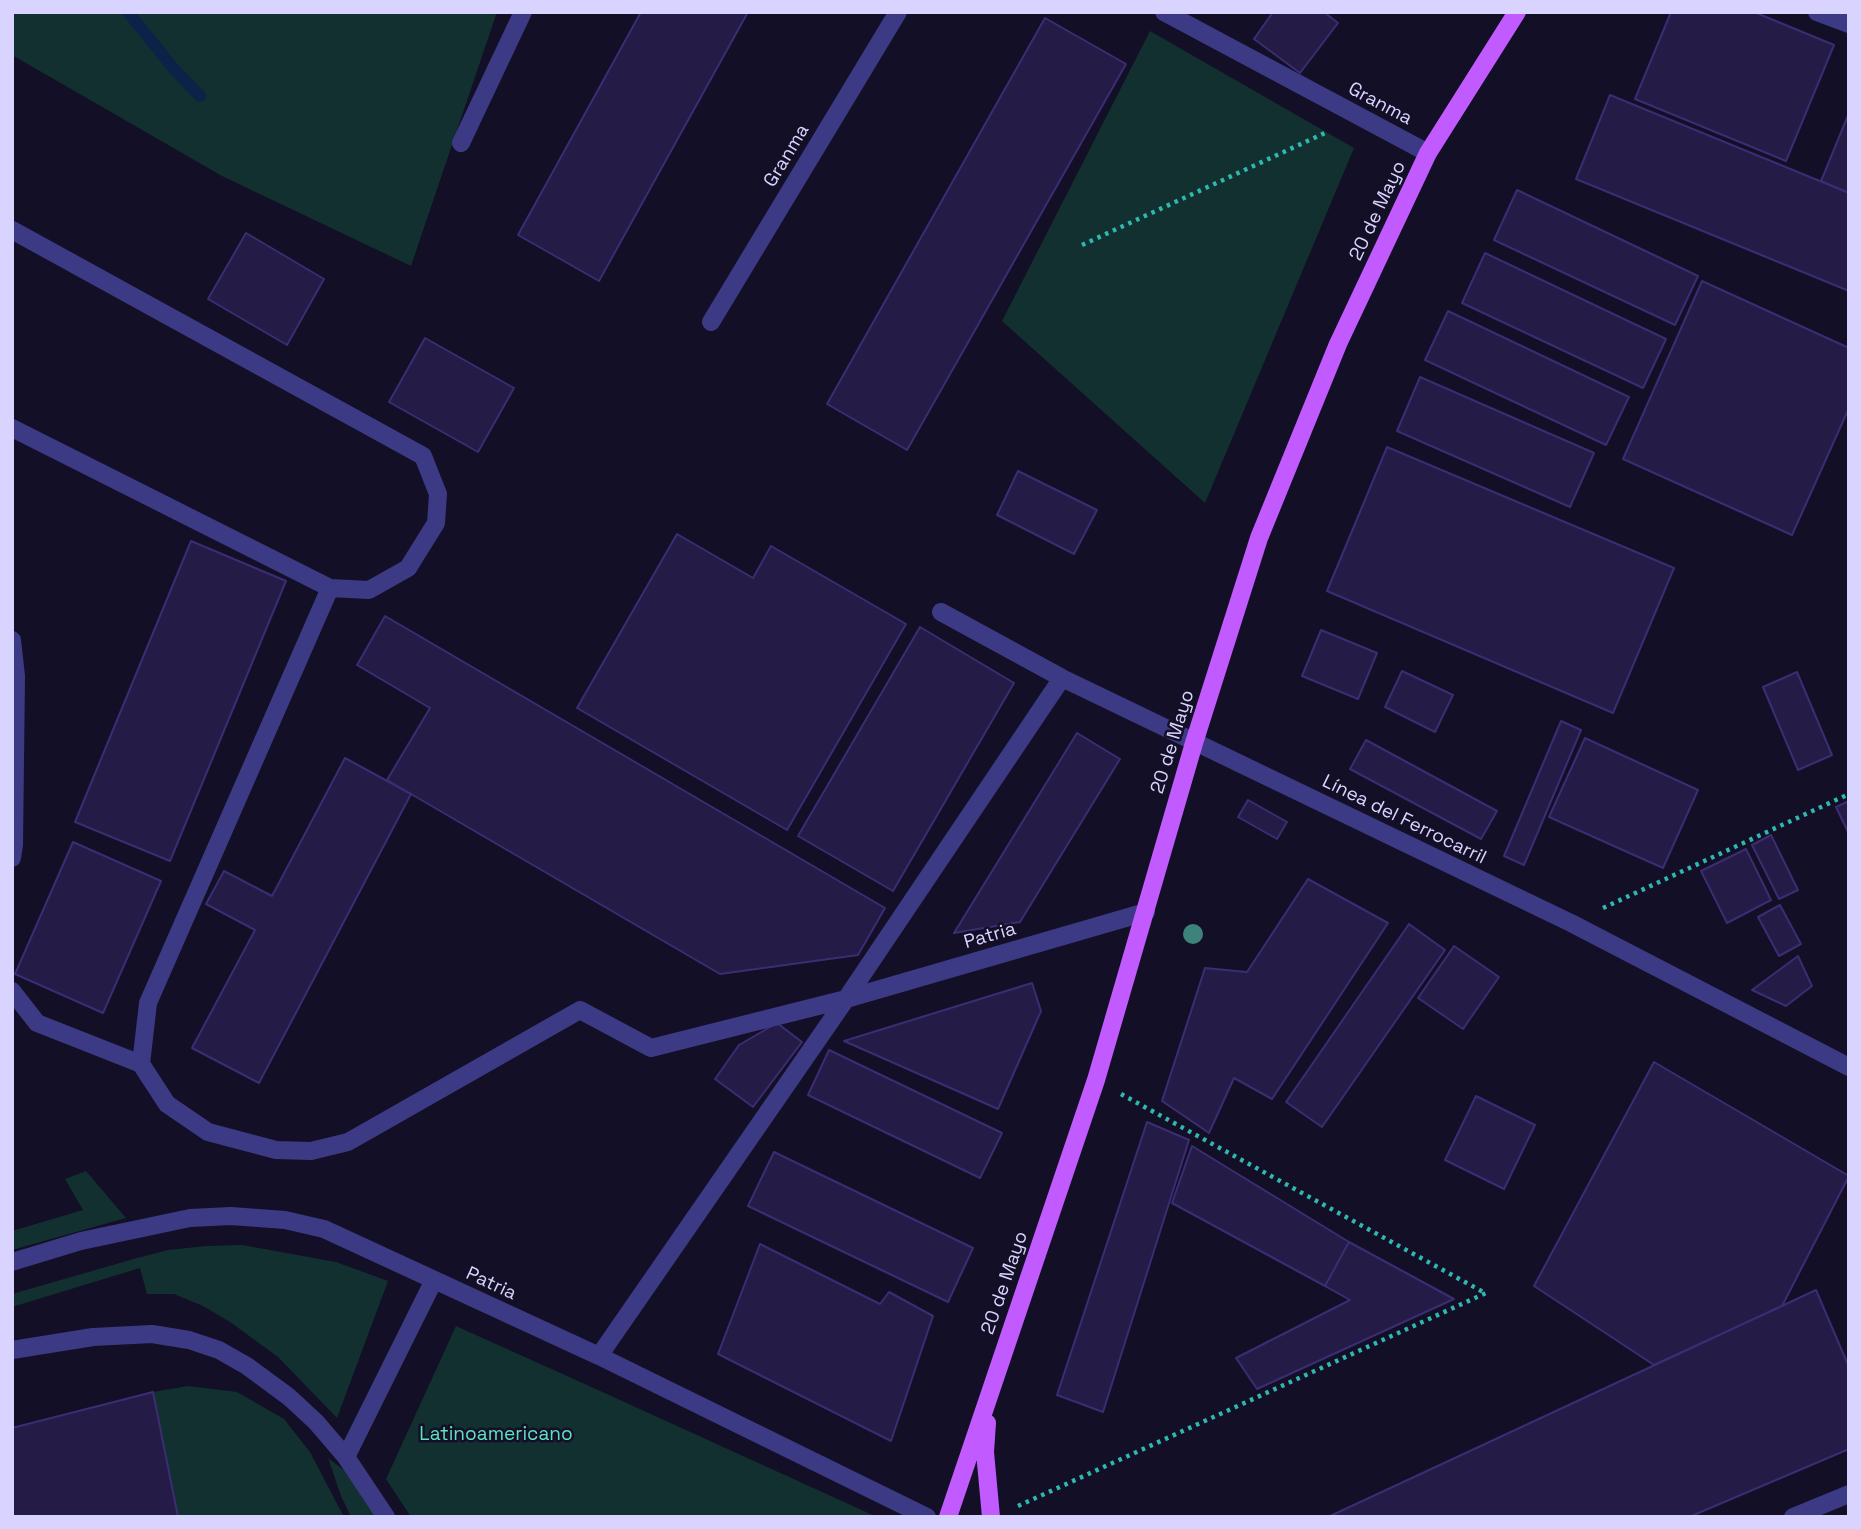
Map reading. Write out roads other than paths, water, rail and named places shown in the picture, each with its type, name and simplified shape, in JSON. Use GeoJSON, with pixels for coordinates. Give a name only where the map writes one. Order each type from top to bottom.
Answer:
{"type":"FeatureCollection","features":[{"type":"Feature","properties":{"kind":"main road","name":"20 de Mayo"},"geometry":{"type":"LineString","coordinates":[[948,1517],[1096,1080],[1194,743],[1259,538],[1338,344],[1428,153],[1517,12]]}},
{"type":"Feature","properties":{"kind":"main road"},"geometry":{"type":"LineString","coordinates":[[990,1392],[985,1452],[999,1514]]}},
{"type":"Feature","properties":{"kind":"street"},"geometry":{"type":"LineString","coordinates":[[461,143],[523,12]]}},
{"type":"Feature","properties":{"kind":"street","name":"Granma"},"geometry":{"type":"LineString","coordinates":[[711,322],[898,12]]}},
{"type":"Feature","properties":{"kind":"street","name":"Granma"},"geometry":{"type":"LineString","coordinates":[[1164,12],[1428,153]]}},
{"type":"Feature","properties":{"kind":"street"},"geometry":{"type":"LineString","coordinates":[[1816,12],[1849,24]]}},
{"type":"Feature","properties":{"kind":"street"},"geometry":{"type":"LineString","coordinates":[[12,230],[424,456],[438,494],[436,523],[408,568],[369,590],[330,588],[12,428]]}},
{"type":"Feature","properties":{"kind":"street"},"geometry":{"type":"LineString","coordinates":[[12,991],[37,1023],[141,1064],[148,1003],[330,588]]}},
{"type":"Feature","properties":{"kind":"street","name":"Línea del Ferrocarril"},"geometry":{"type":"LineString","coordinates":[[942,612],[1062,678],[1571,923],[1849,1067]]}},
{"type":"Feature","properties":{"kind":"street"},"geometry":{"type":"LineString","coordinates":[[12,640],[12,858]]}},
{"type":"Feature","properties":{"kind":"street"},"geometry":{"type":"LineString","coordinates":[[599,1356],[846,999],[1062,678]]}},
{"type":"Feature","properties":{"kind":"street","name":"Patria"},"geometry":{"type":"LineString","coordinates":[[141,1064],[167,1104],[208,1132],[276,1150],[311,1152],[348,1142],[580,1010],[652,1048],[846,999],[1146,912]]}},
{"type":"Feature","properties":{"kind":"street","name":"Patria"},"geometry":{"type":"LineString","coordinates":[[12,1262],[81,1241],[190,1218],[231,1216],[285,1220],[324,1229],[599,1356],[927,1517]]}},
{"type":"Feature","properties":{"kind":"street"},"geometry":{"type":"LineString","coordinates":[[346,1457],[434,1280]]}},
{"type":"Feature","properties":{"kind":"street"},"geometry":{"type":"LineString","coordinates":[[12,1350],[93,1337],[152,1334],[189,1340],[219,1350],[247,1366],[289,1397],[316,1422],[346,1457],[386,1517]]}},
{"type":"Feature","properties":{"kind":"street"},"geometry":{"type":"LineString","coordinates":[[1793,1517],[1849,1494]]}},
{"type":"Feature","properties":{"kind":"waterway"},"geometry":{"type":"LineString","coordinates":[[128,12],[174,69],[200,96]]}},
{"type":"Feature","properties":{"kind":"park label","name":"Latinoamericano"},"geometry":{"type":"Point","coordinates":[496,1435]}}]}
